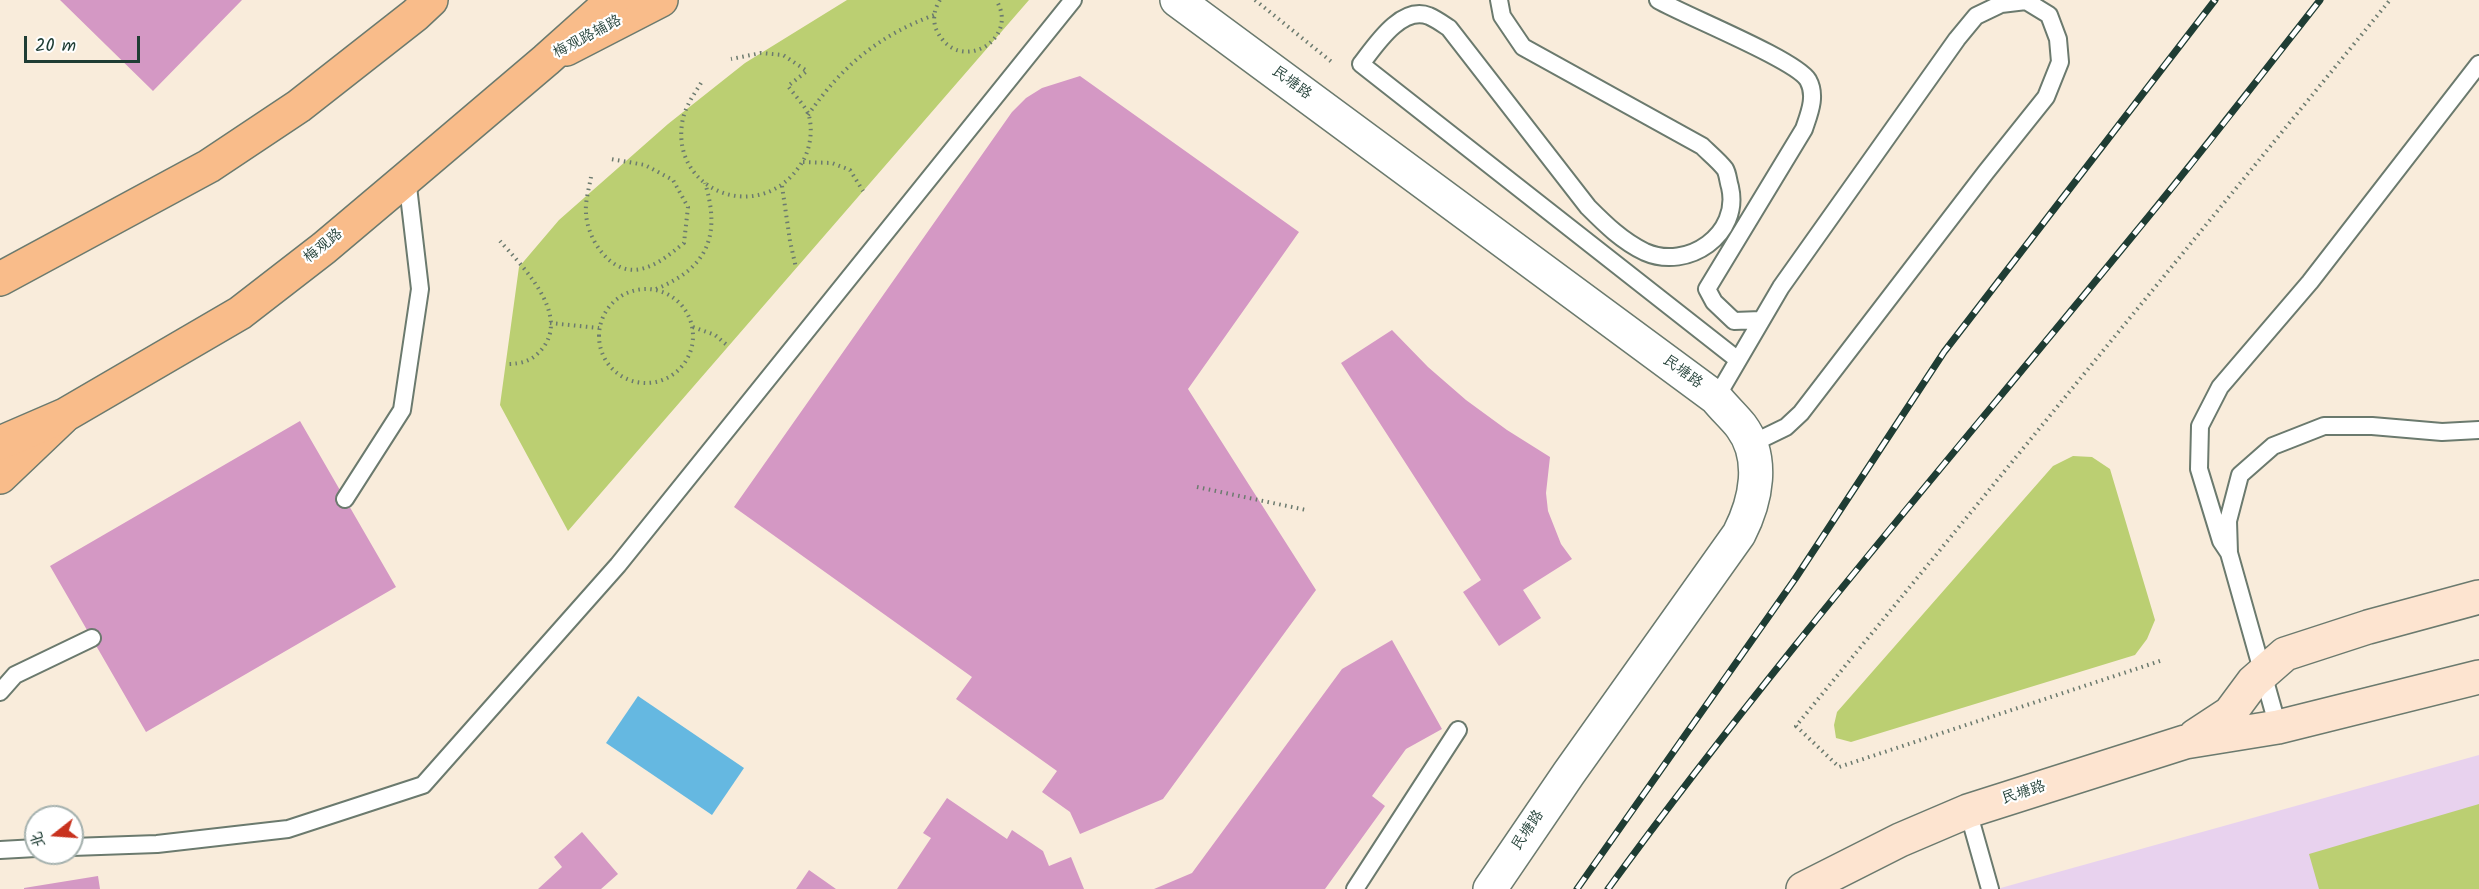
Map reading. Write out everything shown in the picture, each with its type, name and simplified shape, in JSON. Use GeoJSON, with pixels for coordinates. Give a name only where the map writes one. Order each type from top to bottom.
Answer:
{"type":"FeatureCollection","features":[{"type":"Feature","properties":{"kind":"main road"},"geometry":{"type":"LineString","coordinates":[[0,279],[209,166],[299,106],[416,15],[431,0]]}},
{"type":"Feature","properties":{"kind":"main road"},"geometry":{"type":"LineString","coordinates":[[546,60],[595,0]]}},
{"type":"Feature","properties":{"kind":"main road","name":"梅观路"},"geometry":{"type":"LineString","coordinates":[[0,443],[65,415],[240,313],[324,248],[546,60],[613,0]]}},
{"type":"Feature","properties":{"kind":"main road","name":"梅观路辅路"},"geometry":{"type":"LineString","coordinates":[[546,60],[661,0]]}},
{"type":"Feature","properties":{"kind":"main road"},"geometry":{"type":"LineString","coordinates":[[0,477],[65,415]]}},
{"type":"Feature","properties":{"kind":"main road","name":"民塘路"},"geometry":{"type":"LineString","coordinates":[[2185,742],[2230,713],[2264,672],[2286,654],[2298,648],[2479,597]]}},
{"type":"Feature","properties":{"kind":"main road","name":"民塘路"},"geometry":{"type":"LineString","coordinates":[[1803,889],[1900,840],[1968,811],[2185,742],[2278,727],[2479,677]]}},
{"type":"Feature","properties":{"kind":"street","name":"民塘路"},"geometry":{"type":"LineString","coordinates":[[1177,0],[1716,399],[1742,427],[1751,444],[1756,468],[1755,491],[1751,511],[1739,534],[1569,773],[1490,889]]}},
{"type":"Feature","properties":{"kind":"lane"},"geometry":{"type":"LineString","coordinates":[[84,847],[157,844],[288,829],[423,784],[618,565],[1073,0]]}},
{"type":"Feature","properties":{"kind":"lane"},"geometry":{"type":"LineString","coordinates":[[1499,0],[1502,16],[1523,47],[1702,146],[1726,170],[1733,202],[1725,229],[1705,247],[1677,258],[1646,253],[1614,232],[1588,207],[1449,28],[1427,15],[1405,18],[1387,30],[1361,64],[1738,360]]}},
{"type":"Feature","properties":{"kind":"lane"},"geometry":{"type":"LineString","coordinates":[[1658,0],[1788,63],[1808,80],[1813,101],[1804,129],[1707,289],[1714,302],[1734,321],[1761,320]]}},
{"type":"Feature","properties":{"kind":"lane"},"geometry":{"type":"LineString","coordinates":[[1716,399],[1788,277],[1957,39],[1976,16],[2001,4],[2026,1],[2049,15],[2058,39],[2060,62],[2046,97],[1801,413],[1786,427],[1751,444]]}},
{"type":"Feature","properties":{"kind":"lane"},"geometry":{"type":"LineString","coordinates":[[2278,727],[2229,553],[2222,541],[2199,469],[2200,426],[2220,387],[2310,282],[2479,64]]}},
{"type":"Feature","properties":{"kind":"lane"},"geometry":{"type":"LineString","coordinates":[[345,499],[402,410],[420,288],[407,178]]}},
{"type":"Feature","properties":{"kind":"lane"},"geometry":{"type":"LineString","coordinates":[[2229,553],[2228,522],[2240,475],[2273,446],[2324,426],[2372,426],[2442,432],[2479,430]]}},
{"type":"Feature","properties":{"kind":"lane"},"geometry":{"type":"LineString","coordinates":[[0,692],[8,675],[92,638]]}},
{"type":"Feature","properties":{"kind":"lane"},"geometry":{"type":"LineString","coordinates":[[1355,889],[1458,730]]}},
{"type":"Feature","properties":{"kind":"lane"},"geometry":{"type":"LineString","coordinates":[[1968,811],[1990,889]]}},
{"type":"Feature","properties":{"kind":"lane"},"geometry":{"type":"LineString","coordinates":[[0,850],[24,849]]}},
{"type":"Feature","properties":{"kind":"path"},"geometry":{"type":"LineString","coordinates":[[939,0],[934,15],[935,27],[947,45],[957,50],[979,50],[989,44],[1001,26],[1002,14],[996,0]]}},
{"type":"Feature","properties":{"kind":"path"},"geometry":{"type":"LineString","coordinates":[[1255,0],[1333,63],[1361,64]]}},
{"type":"Feature","properties":{"kind":"path"},"geometry":{"type":"LineString","coordinates":[[2160,661],[1839,767],[1796,726],[2390,0]]}},
{"type":"Feature","properties":{"kind":"path"},"geometry":{"type":"LineString","coordinates":[[808,115],[846,68],[864,52],[911,24],[934,15]]}},
{"type":"Feature","properties":{"kind":"path"},"geometry":{"type":"LineString","coordinates":[[701,83],[687,105],[682,124],[682,145],[689,164],[705,182],[717,191],[736,197],[756,197],[775,191],[793,178],[803,162],[811,137],[808,115],[788,86],[807,71],[783,55],[761,53],[731,59]]}},
{"type":"Feature","properties":{"kind":"path"},"geometry":{"type":"LineString","coordinates":[[591,177],[585,212],[589,233],[597,249],[621,267],[638,270],[657,264],[684,243],[688,207],[673,180],[645,165],[611,159]]}},
{"type":"Feature","properties":{"kind":"path"},"geometry":{"type":"LineString","coordinates":[[803,162],[832,163],[850,170],[863,191]]}},
{"type":"Feature","properties":{"kind":"path"},"geometry":{"type":"LineString","coordinates":[[656,289],[674,282],[694,267],[710,240],[711,204],[705,182]]}},
{"type":"Feature","properties":{"kind":"path"},"geometry":{"type":"LineString","coordinates":[[782,186],[796,268]]}},
{"type":"Feature","properties":{"kind":"path"},"geometry":{"type":"LineString","coordinates":[[500,241],[546,299],[550,323],[549,340],[535,357],[521,364],[506,364]]}},
{"type":"Feature","properties":{"kind":"path"},"geometry":{"type":"LineString","coordinates":[[640,288],[656,289],[670,294],[682,304],[693,327],[693,348],[686,363],[675,375],[660,382],[643,384],[627,380],[614,371],[601,351],[599,328],[604,314],[613,302],[626,293],[640,288]]}},
{"type":"Feature","properties":{"kind":"path"},"geometry":{"type":"LineString","coordinates":[[550,323],[599,328]]}},
{"type":"Feature","properties":{"kind":"path"},"geometry":{"type":"LineString","coordinates":[[693,327],[715,335],[728,346]]}},
{"type":"Feature","properties":{"kind":"path"},"geometry":{"type":"LineString","coordinates":[[1197,487],[1306,510]]}},
{"type":"Feature","properties":{"kind":"shaded area"},"geometry":{"type":"Polygon","coordinates":[[[2479,755],[2479,889],[1997,889],[2479,755]]]}},
{"type":"Feature","properties":{"kind":"green space"},"geometry":{"type":"Polygon","coordinates":[[[847,0],[1029,0],[568,531],[500,405],[519,267],[559,220],[668,124],[745,63],[847,0]]]}},
{"type":"Feature","properties":{"kind":"green space"},"geometry":{"type":"Polygon","coordinates":[[[2073,456],[2092,457],[2110,469],[2155,620],[2147,639],[2135,655],[1851,742],[1836,738],[1834,725],[1837,712],[2053,466],[2073,456]]]}},
{"type":"Feature","properties":{"kind":"green space"},"geometry":{"type":"Polygon","coordinates":[[[2479,804],[2479,889],[2319,889],[2309,854],[2479,804]]]}},
{"type":"Feature","properties":{"kind":"water"},"geometry":{"type":"Polygon","coordinates":[[[638,696],[744,768],[712,815],[606,743],[638,696]]]}},
{"type":"Feature","properties":{"kind":"building"},"geometry":{"type":"Polygon","coordinates":[[[60,0],[242,0],[153,91],[60,0]]]}},
{"type":"Feature","properties":{"kind":"building"},"geometry":{"type":"Polygon","coordinates":[[[1080,76],[1299,232],[1188,389],[1316,590],[1163,799],[1080,834],[1070,812],[1042,792],[1057,771],[956,699],[972,677],[734,507],[1012,112],[1026,98],[1042,88],[1080,76]]]}},
{"type":"Feature","properties":{"kind":"building"},"geometry":{"type":"Polygon","coordinates":[[[1392,330],[1428,367],[1466,400],[1507,430],[1550,457],[1546,493],[1548,511],[1561,544],[1572,559],[1523,590],[1541,618],[1499,646],[1463,592],[1481,580],[1341,363],[1392,330]]]}},
{"type":"Feature","properties":{"kind":"building"},"geometry":{"type":"Polygon","coordinates":[[[300,421],[396,587],[146,732],[50,566],[300,421]]]}},
{"type":"Feature","properties":{"kind":"building"},"geometry":{"type":"Polygon","coordinates":[[[1392,640],[1442,729],[1406,749],[1372,796],[1385,806],[1325,889],[1154,889],[1192,873],[1342,669],[1392,640]]]}},
{"type":"Feature","properties":{"kind":"building"},"geometry":{"type":"Polygon","coordinates":[[[947,798],[1007,839],[1012,830],[1043,851],[1049,866],[1071,857],[1084,889],[897,889],[931,838],[923,833],[947,798]]]}},
{"type":"Feature","properties":{"kind":"building"},"geometry":{"type":"Polygon","coordinates":[[[582,832],[618,874],[601,889],[538,889],[562,867],[554,857],[582,832]]]}},
{"type":"Feature","properties":{"kind":"building"},"geometry":{"type":"Polygon","coordinates":[[[809,870],[836,889],[796,889],[809,870]]]}},
{"type":"Feature","properties":{"kind":"building"},"geometry":{"type":"Polygon","coordinates":[[[98,876],[100,889],[24,889],[24,888],[98,876]]]}},
{"type":"Feature","properties":{"kind":"railway"},"geometry":{"type":"LineString","coordinates":[[1577,889],[1795,579],[1944,352],[2215,0]]}},
{"type":"Feature","properties":{"kind":"railway"},"geometry":{"type":"LineString","coordinates":[[1608,889],[1735,721],[1867,557],[2159,204],[2320,0]]}}]}
